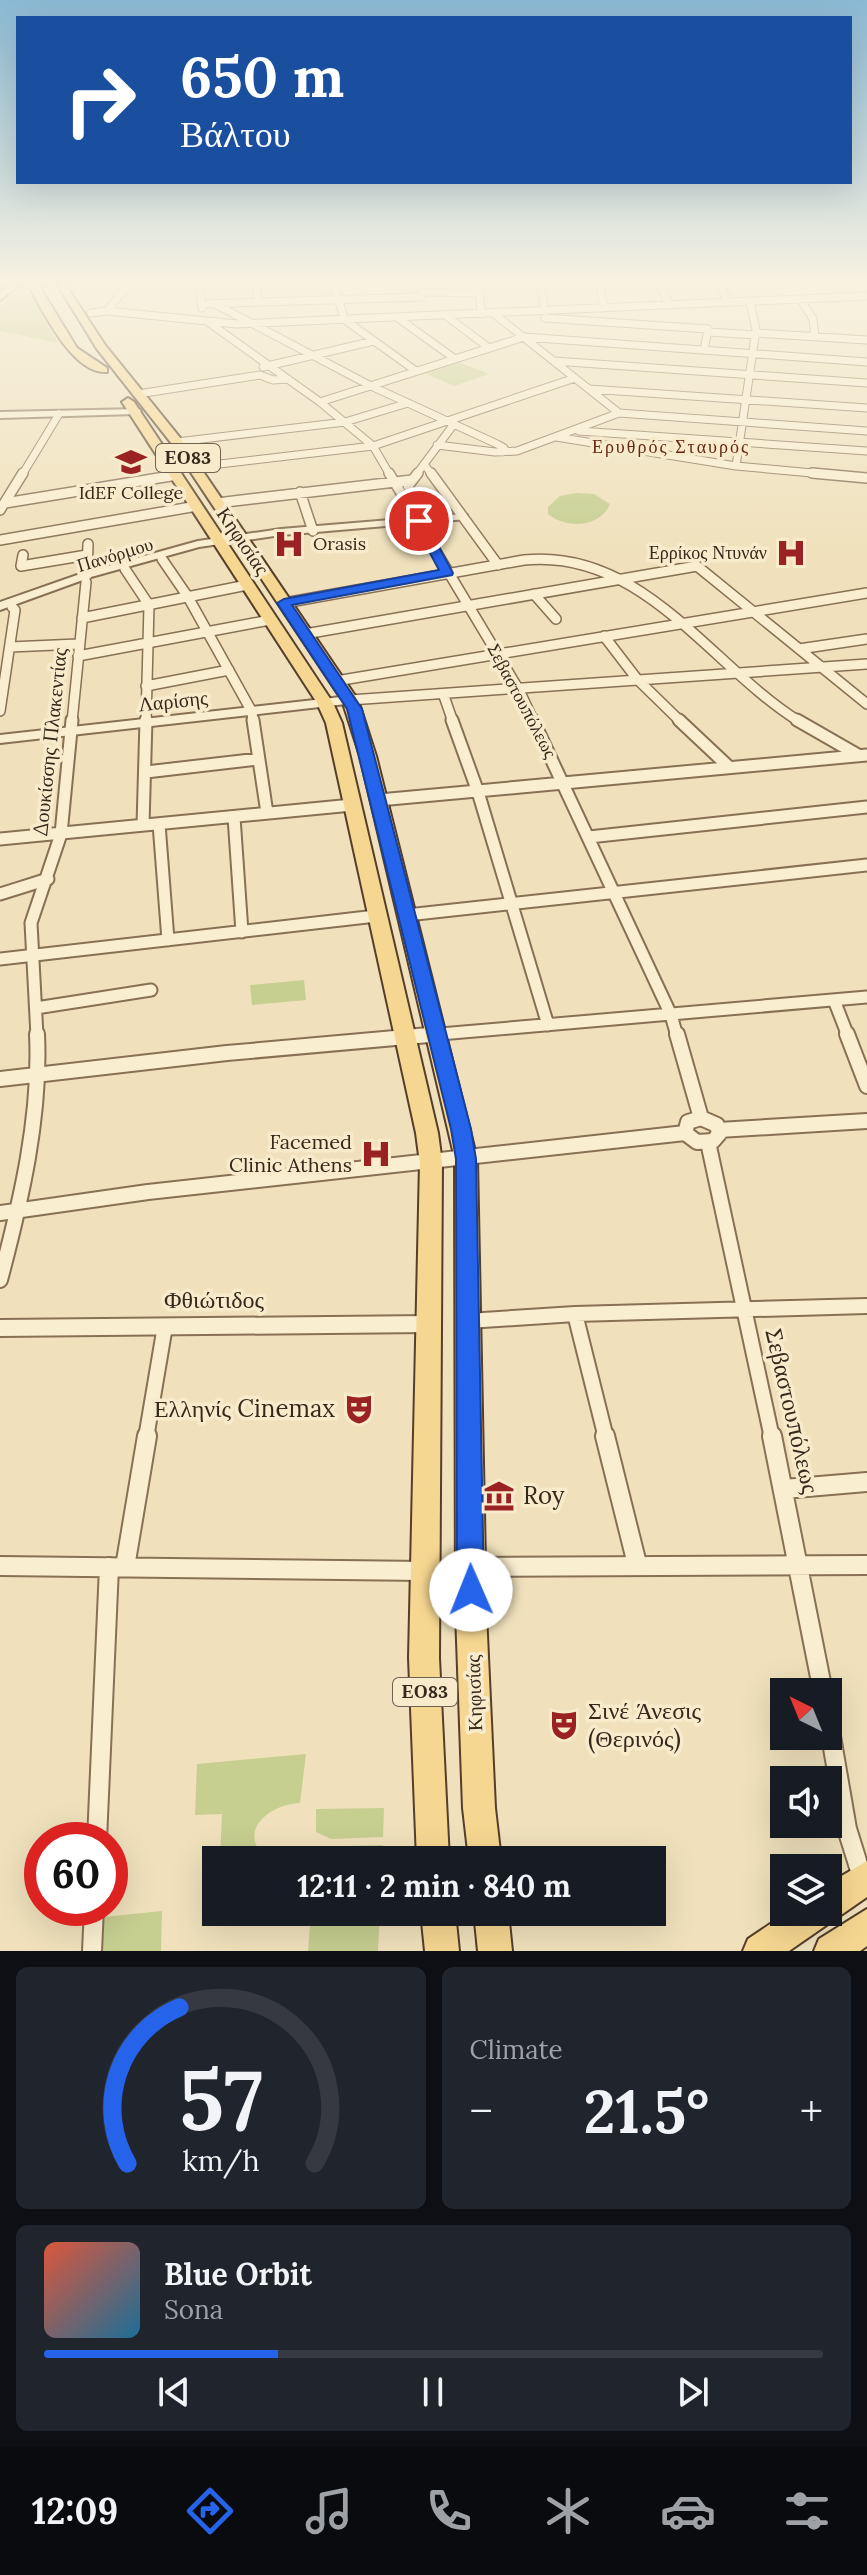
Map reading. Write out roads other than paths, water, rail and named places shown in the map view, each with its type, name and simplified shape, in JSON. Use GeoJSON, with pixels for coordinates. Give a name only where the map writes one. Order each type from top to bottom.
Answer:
{"type":"FeatureCollection","features":[{"type":"Feature","properties":{"kind":"main road","name":"Κηφισίας"},"geometry":{"type":"LineString","coordinates":[[105,372],[136,411],[325,703],[334,723],[431,1163],[425,1689],[432,1846]]}},
{"type":"Feature","properties":{"kind":"main road","name":"Κηφισίας"},"geometry":{"type":"LineString","coordinates":[[120,372],[177,442],[350,700],[379,800],[461,1129],[466,1159],[470,1567],[479,1808],[483,1846]]}},
{"type":"Feature","properties":{"kind":"main road"},"geometry":{"type":"LineString","coordinates":[[842,1895],[865,1879]]}},
{"type":"Feature","properties":{"kind":"main road"},"geometry":{"type":"LineString","coordinates":[[439,1926],[442,1951]]}},
{"type":"Feature","properties":{"kind":"main road"},"geometry":{"type":"LineString","coordinates":[[492,1926],[495,1951]]}},
{"type":"Feature","properties":{"kind":"main road"},"geometry":{"type":"LineString","coordinates":[[760,1951],[797,1926]]}},
{"type":"Feature","properties":{"kind":"main road"},"geometry":{"type":"LineString","coordinates":[[831,1951],[867,1926]]}},
{"type":"Feature","properties":{"kind":"street","name":"Σεβαστουπόλεως"},"geometry":{"type":"LineString","coordinates":[[279,372],[373,446],[467,606],[500,654],[565,783],[671,1015],[701,1118]]}},
{"type":"Feature","properties":{"kind":"street"},"geometry":{"type":"LineString","coordinates":[[345,372],[497,444],[504,448],[503,452]]}},
{"type":"Feature","properties":{"kind":"street"},"geometry":{"type":"LineString","coordinates":[[320,402],[413,372]]}},
{"type":"Feature","properties":{"kind":"street"},"geometry":{"type":"LineString","coordinates":[[568,372],[619,413]]}},
{"type":"Feature","properties":{"kind":"street"},"geometry":{"type":"LineString","coordinates":[[710,372],[867,383]]}},
{"type":"Feature","properties":{"kind":"street"},"geometry":{"type":"LineString","coordinates":[[138,394],[260,375],[273,380],[288,379]]}},
{"type":"Feature","properties":{"kind":"street"},"geometry":{"type":"LineString","coordinates":[[736,466],[751,375]]}},
{"type":"Feature","properties":{"kind":"street"},"geometry":{"type":"LineString","coordinates":[[194,467],[373,446],[451,423],[575,378]]}},
{"type":"Feature","properties":{"kind":"street"},"geometry":{"type":"LineString","coordinates":[[589,389],[867,408]]}},
{"type":"Feature","properties":{"kind":"street"},"geometry":{"type":"LineString","coordinates":[[177,442],[345,422],[408,403]]}},
{"type":"Feature","properties":{"kind":"street"},"geometry":{"type":"LineString","coordinates":[[0,415],[136,411]]}},
{"type":"Feature","properties":{"kind":"street"},"geometry":{"type":"LineString","coordinates":[[437,445],[517,451],[619,413],[867,431]]}},
{"type":"Feature","properties":{"kind":"street"},"geometry":{"type":"LineString","coordinates":[[2,504],[55,414]]}},
{"type":"Feature","properties":{"kind":"street"},"geometry":{"type":"LineString","coordinates":[[402,493],[451,423]]}},
{"type":"Feature","properties":{"kind":"street"},"geometry":{"type":"LineString","coordinates":[[572,431],[867,451]]}},
{"type":"Feature","properties":{"kind":"street"},"geometry":{"type":"LineString","coordinates":[[556,437],[736,466],[867,478]]}},
{"type":"Feature","properties":{"kind":"street"},"geometry":{"type":"LineString","coordinates":[[424,464],[498,565]]}},
{"type":"Feature","properties":{"kind":"street"},"geometry":{"type":"LineString","coordinates":[[2,504],[177,475]]}},
{"type":"Feature","properties":{"kind":"street"},"geometry":{"type":"LineString","coordinates":[[217,503],[412,480]]}},
{"type":"Feature","properties":{"kind":"street"},"geometry":{"type":"LineString","coordinates":[[300,492],[313,531]]}},
{"type":"Feature","properties":{"kind":"street"},"geometry":{"type":"LineString","coordinates":[[0,540],[197,506]]}},
{"type":"Feature","properties":{"kind":"street","name":"Πανόρμου"},"geometry":{"type":"LineString","coordinates":[[4,608],[86,578],[220,543],[463,517]]}},
{"type":"Feature","properties":{"kind":"street","name":"Πανόρμου"},"geometry":{"type":"LineString","coordinates":[[86,578],[220,543]]}},
{"type":"Feature","properties":{"kind":"street","name":"Δουκίσσης Πλακεντίας"},"geometry":{"type":"LineString","coordinates":[[0,1280],[18,1212],[39,1073],[31,923],[61,834],[88,544]]}},
{"type":"Feature","properties":{"kind":"street"},"geometry":{"type":"LineString","coordinates":[[23,555],[21,566],[87,555]]}},
{"type":"Feature","properties":{"kind":"street"},"geometry":{"type":"LineString","coordinates":[[162,559],[188,597],[252,712],[267,813]]}},
{"type":"Feature","properties":{"kind":"street"},"geometry":{"type":"LineString","coordinates":[[284,603],[447,573],[547,560],[620,579],[654,598],[686,623],[782,710],[862,755]]}},
{"type":"Feature","properties":{"kind":"street"},"geometry":{"type":"LineString","coordinates":[[305,634],[697,566],[867,704]]}},
{"type":"Feature","properties":{"kind":"street"},"geometry":{"type":"LineString","coordinates":[[125,569],[149,605],[143,825]]}},
{"type":"Feature","properties":{"kind":"street"},"geometry":{"type":"LineString","coordinates":[[82,618],[247,585]]}},
{"type":"Feature","properties":{"kind":"street"},"geometry":{"type":"LineString","coordinates":[[336,681],[867,593]]}},
{"type":"Feature","properties":{"kind":"street"},"geometry":{"type":"LineString","coordinates":[[534,594],[556,619]]}},
{"type":"Feature","properties":{"kind":"street"},"geometry":{"type":"LineString","coordinates":[[0,711],[15,610],[4,608]]}},
{"type":"Feature","properties":{"kind":"street"},"geometry":{"type":"LineString","coordinates":[[10,647],[78,650],[147,643],[270,620]]}},
{"type":"Feature","properties":{"kind":"street"},"geometry":{"type":"LineString","coordinates":[[604,636],[637,679],[729,767]]}},
{"type":"Feature","properties":{"kind":"street"},"geometry":{"type":"LineString","coordinates":[[799,649],[867,639]]}},
{"type":"Feature","properties":{"kind":"street"},"geometry":{"type":"LineString","coordinates":[[350,700],[444,696],[736,671],[867,664]]}},
{"type":"Feature","properties":{"kind":"street"},"geometry":{"type":"LineString","coordinates":[[146,686],[229,670]]}},
{"type":"Feature","properties":{"kind":"street"},"geometry":{"type":"LineString","coordinates":[[444,696],[478,792],[548,1025]]}},
{"type":"Feature","properties":{"kind":"street","name":"Λαρίσης"},"geometry":{"type":"LineString","coordinates":[[0,739],[350,700]]}},
{"type":"Feature","properties":{"kind":"street"},"geometry":{"type":"LineString","coordinates":[[379,800],[862,755]]}},
{"type":"Feature","properties":{"kind":"street"},"geometry":{"type":"LineString","coordinates":[[146,772],[258,759]]}},
{"type":"Feature","properties":{"kind":"street"},"geometry":{"type":"LineString","coordinates":[[0,839],[352,805]]}},
{"type":"Feature","properties":{"kind":"street"},"geometry":{"type":"LineString","coordinates":[[589,837],[867,807]]}},
{"type":"Feature","properties":{"kind":"street"},"geometry":{"type":"LineString","coordinates":[[234,817],[242,932]]}},
{"type":"Feature","properties":{"kind":"street"},"geometry":{"type":"LineString","coordinates":[[159,824],[168,940]]}},
{"type":"Feature","properties":{"kind":"street"},"geometry":{"type":"LineString","coordinates":[[407,915],[867,865]]}},
{"type":"Feature","properties":{"kind":"street"},"geometry":{"type":"LineString","coordinates":[[0,894],[48,879]]}},
{"type":"Feature","properties":{"kind":"street"},"geometry":{"type":"LineString","coordinates":[[0,959],[376,916]]}},
{"type":"Feature","properties":{"kind":"street"},"geometry":{"type":"LineString","coordinates":[[36,1008],[151,990]]}},
{"type":"Feature","properties":{"kind":"street"},"geometry":{"type":"LineString","coordinates":[[0,1079],[403,1038],[867,997]]}},
{"type":"Feature","properties":{"kind":"street"},"geometry":{"type":"LineString","coordinates":[[834,1000],[867,1086]]}},
{"type":"Feature","properties":{"kind":"street"},"geometry":{"type":"LineString","coordinates":[[0,1213],[148,1192],[685,1133],[697,1142],[708,1142],[717,1138],[719,1130],[713,1121],[701,1118],[688,1122],[685,1133]]}},
{"type":"Feature","properties":{"kind":"street"},"geometry":{"type":"LineString","coordinates":[[719,1130],[867,1121]]}},
{"type":"Feature","properties":{"kind":"street","name":"Σεβαστουπόλεως"},"geometry":{"type":"LineString","coordinates":[[708,1142],[742,1309],[801,1564],[821,1678]]}},
{"type":"Feature","properties":{"kind":"street"},"geometry":{"type":"LineString","coordinates":[[468,1321],[575,1314],[867,1306]]}},
{"type":"Feature","properties":{"kind":"street"},"geometry":{"type":"LineString","coordinates":[[575,1314],[637,1564]]}},
{"type":"Feature","properties":{"kind":"street","name":"Φθιώτιδος"},"geometry":{"type":"LineString","coordinates":[[0,1328],[428,1324]]}},
{"type":"Feature","properties":{"kind":"street"},"geometry":{"type":"LineString","coordinates":[[97,1822],[100,1720],[117,1567],[165,1326]]}},
{"type":"Feature","properties":{"kind":"street"},"geometry":{"type":"LineString","coordinates":[[784,1489],[867,1482]]}},
{"type":"Feature","properties":{"kind":"street"},"geometry":{"type":"LineString","coordinates":[[470,1567],[867,1565]]}},
{"type":"Feature","properties":{"kind":"street"},"geometry":{"type":"LineString","coordinates":[[0,1566],[425,1571]]}},
{"type":"Feature","properties":{"kind":"street"},"geometry":{"type":"LineString","coordinates":[[833,1750],[847,1829],[865,1879]]}},
{"type":"Feature","properties":{"kind":"street"},"geometry":{"type":"LineString","coordinates":[[92,1951],[93,1926]]}},
{"type":"Feature","properties":{"kind":"place","name":"IdEF College"},"geometry":{"type":"Point","coordinates":[131,462]}},
{"type":"Feature","properties":{"kind":"place","name":"Orasis"},"geometry":{"type":"Point","coordinates":[289,544]}},
{"type":"Feature","properties":{"kind":"place","name":"Ερρίκος Ντυνάν"},"geometry":{"type":"Point","coordinates":[791,553]}},
{"type":"Feature","properties":{"kind":"place","name":"Facemed Clinic Athens"},"geometry":{"type":"Point","coordinates":[376,1154]}},
{"type":"Feature","properties":{"kind":"place","name":"Ελληνίς Cinemax"},"geometry":{"type":"Point","coordinates":[359,1409]}},
{"type":"Feature","properties":{"kind":"place","name":"Roy"},"geometry":{"type":"Point","coordinates":[499,1496]}},
{"type":"Feature","properties":{"kind":"place","name":"Σινέ Άνεσις (Θερινός)"},"geometry":{"type":"Point","coordinates":[564,1725]}},
{"type":"Feature","properties":{"kind":"district","name":"Ερυθρός Σταυρός"},"geometry":{"type":"Point","coordinates":[671,447]}}]}
